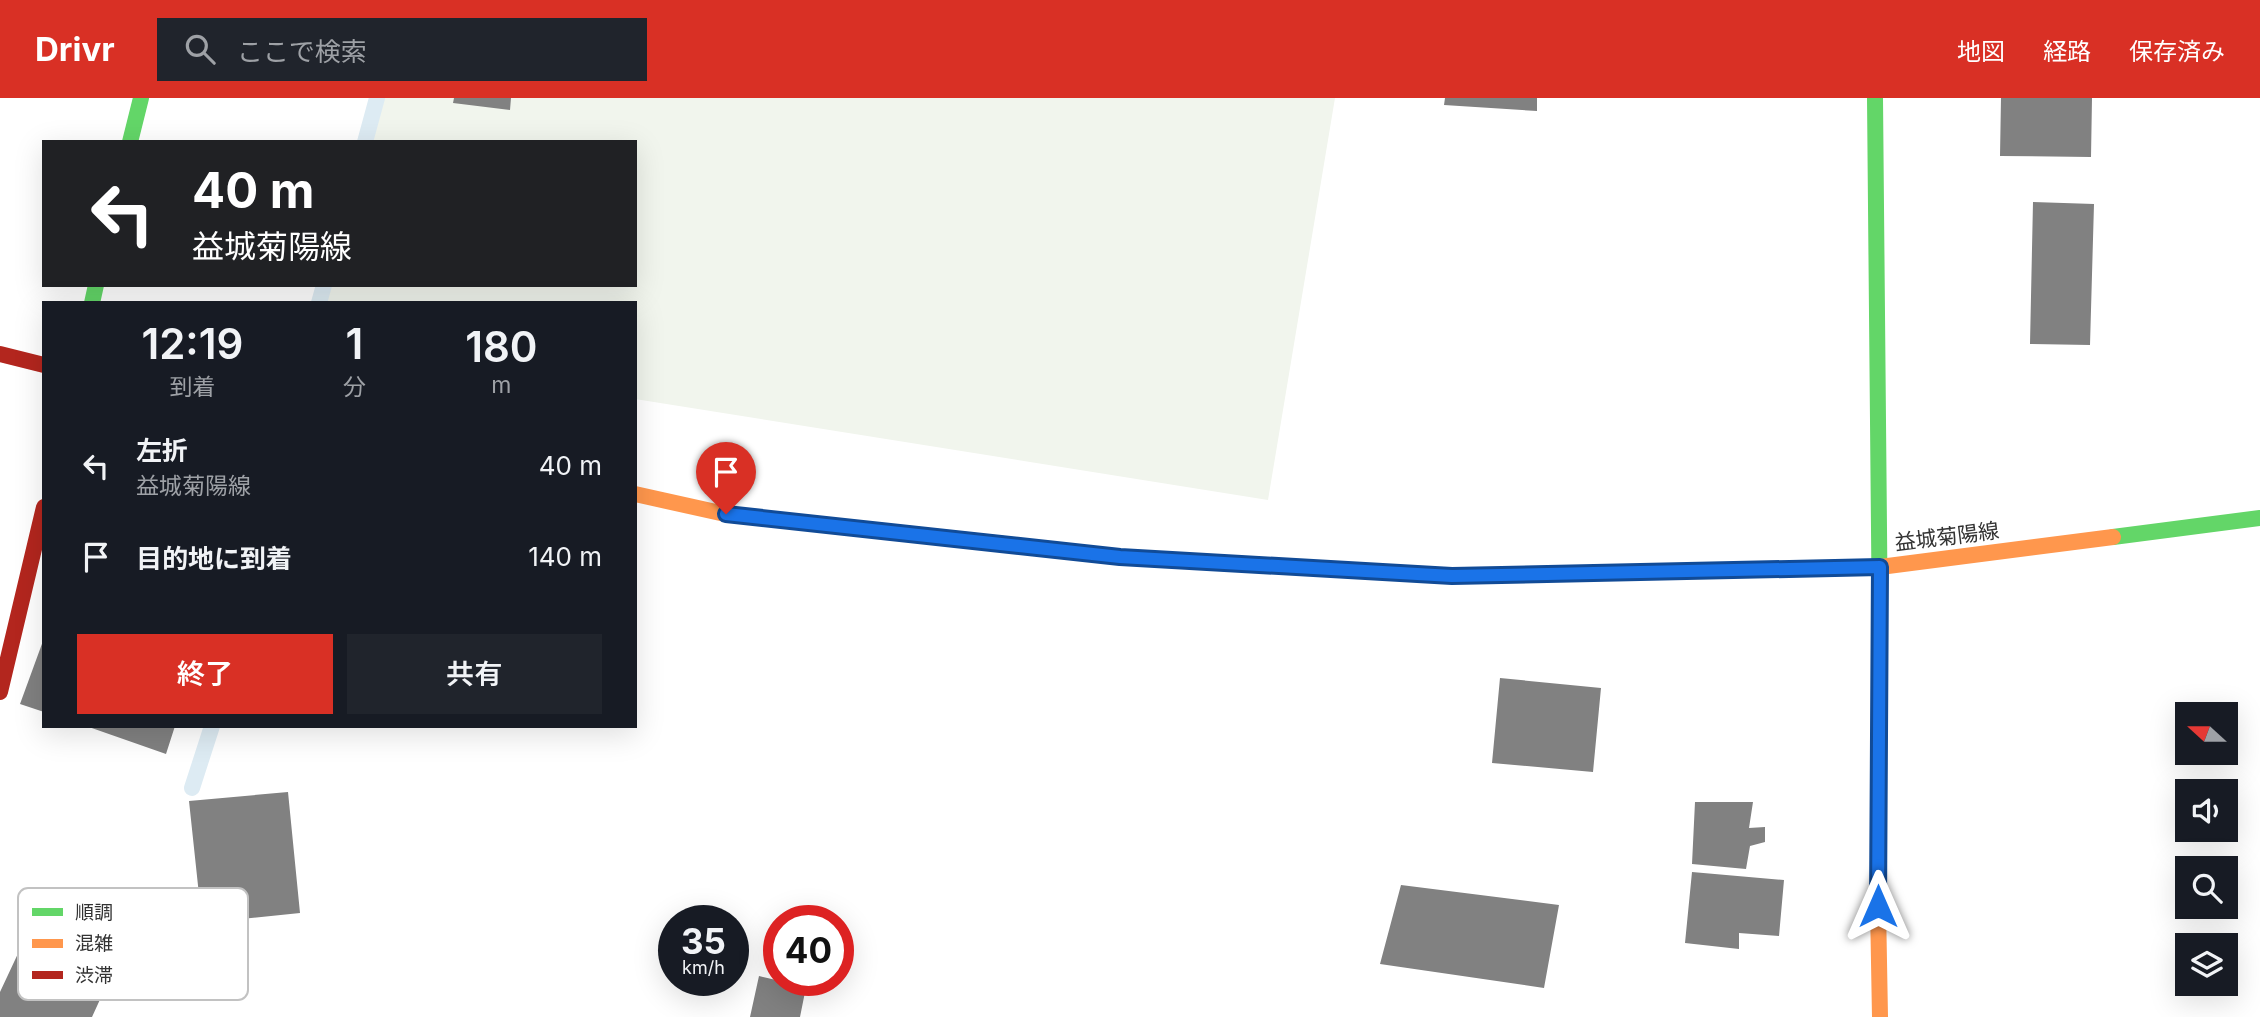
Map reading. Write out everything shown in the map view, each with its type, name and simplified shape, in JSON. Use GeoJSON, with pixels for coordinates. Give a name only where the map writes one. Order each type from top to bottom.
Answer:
{"type":"FeatureCollection","features":[{"type":"Feature","properties":{"kind":"main road"},"geometry":{"type":"LineString","coordinates":[[130,140],[141,98]]}},
{"type":"Feature","properties":{"kind":"main road"},"geometry":{"type":"LineString","coordinates":[[1875,98],[1880,567],[1880,1017]]}},
{"type":"Feature","properties":{"kind":"main road"},"geometry":{"type":"LineString","coordinates":[[0,354],[42,364]]}},
{"type":"Feature","properties":{"kind":"main road","name":"益城菊陽線"},"geometry":{"type":"LineString","coordinates":[[637,494],[726,514],[1120,557],[1452,576],[1880,567],[2260,518]]}},
{"type":"Feature","properties":{"kind":"main road"},"geometry":{"type":"LineString","coordinates":[[0,692],[42,515]]}},
{"type":"Feature","properties":{"kind":"shaded area"},"geometry":{"type":"Polygon","coordinates":[[[371,98],[1335,98],[1268,500],[637,399],[637,301],[319,301],[322,287],[637,287],[637,140],[360,140],[371,98]]]}},
{"type":"Feature","properties":{"kind":"building"},"geometry":{"type":"Polygon","coordinates":[[[454,98],[511,98],[510,110],[453,103],[454,98]]]}},
{"type":"Feature","properties":{"kind":"building"},"geometry":{"type":"Polygon","coordinates":[[[1445,98],[1537,98],[1537,111],[1444,105],[1445,98]]]}},
{"type":"Feature","properties":{"kind":"building"},"geometry":{"type":"Polygon","coordinates":[[[2001,98],[2092,98],[2091,157],[2000,156],[2001,98]]]}},
{"type":"Feature","properties":{"kind":"building"},"geometry":{"type":"Polygon","coordinates":[[[2033,202],[2094,204],[2090,345],[2030,344],[2033,202]]]}},
{"type":"Feature","properties":{"kind":"building"},"geometry":{"type":"Polygon","coordinates":[[[42,644],[42,711],[20,704],[42,644]]]}},
{"type":"Feature","properties":{"kind":"building"},"geometry":{"type":"Polygon","coordinates":[[[1500,678],[1601,688],[1593,772],[1492,763],[1500,678]]]}},
{"type":"Feature","properties":{"kind":"building"},"geometry":{"type":"Polygon","coordinates":[[[92,728],[174,728],[166,754],[92,728]]]}},
{"type":"Feature","properties":{"kind":"building"},"geometry":{"type":"Polygon","coordinates":[[[288,792],[300,913],[248,918],[248,888],[198,888],[189,801],[288,792]]]}},
{"type":"Feature","properties":{"kind":"building"},"geometry":{"type":"Polygon","coordinates":[[[1695,802],[1753,802],[1749,828],[1765,827],[1765,842],[1750,846],[1746,869],[1692,864],[1695,802]]]}},
{"type":"Feature","properties":{"kind":"building"},"geometry":{"type":"Polygon","coordinates":[[[1692,872],[1784,880],[1779,936],[1739,933],[1739,949],[1685,943],[1692,872]]]}},
{"type":"Feature","properties":{"kind":"building"},"geometry":{"type":"Polygon","coordinates":[[[1401,885],[1559,905],[1544,988],[1380,964],[1401,885]]]}},
{"type":"Feature","properties":{"kind":"building"},"geometry":{"type":"Polygon","coordinates":[[[18,954],[18,1000],[100,1000],[92,1017],[0,1017],[0,992],[18,954]]]}},
{"type":"Feature","properties":{"kind":"building"},"geometry":{"type":"Polygon","coordinates":[[[759,976],[763,977],[763,996],[804,996],[800,1017],[750,1017],[759,976]]]}},
{"type":"Feature","properties":{"kind":"waterway"},"geometry":{"type":"LineString","coordinates":[[366,140],[377,98]]}},
{"type":"Feature","properties":{"kind":"waterway"},"geometry":{"type":"LineString","coordinates":[[320,301],[323,287]]}},
{"type":"Feature","properties":{"kind":"waterway"},"geometry":{"type":"LineString","coordinates":[[192,788],[211,728]]}},
{"type":"Feature","properties":{"kind":"traffic: fast"},"geometry":{"type":"LineString","coordinates":[[130,140],[141,98]]}},
{"type":"Feature","properties":{"kind":"traffic: fast"},"geometry":{"type":"LineString","coordinates":[[1875,98],[1880,637]]}},
{"type":"Feature","properties":{"kind":"traffic: fast"},"geometry":{"type":"LineString","coordinates":[[92,301],[96,287]]}},
{"type":"Feature","properties":{"kind":"traffic: fast"},"geometry":{"type":"LineString","coordinates":[[2113,537],[2260,518]]}},
{"type":"Feature","properties":{"kind":"traffic: fast"},"geometry":{"type":"LineString","coordinates":[[995,543],[1120,557],[1453,576],[1643,572]]}},
{"type":"Feature","properties":{"kind":"traffic: slow"},"geometry":{"type":"LineString","coordinates":[[637,494],[725,514],[995,543]]}},
{"type":"Feature","properties":{"kind":"traffic: slow"},"geometry":{"type":"LineString","coordinates":[[1643,572],[1880,567],[2113,537]]}},
{"type":"Feature","properties":{"kind":"traffic: slow"},"geometry":{"type":"LineString","coordinates":[[1880,637],[1880,1017]]}},
{"type":"Feature","properties":{"kind":"traffic: jam"},"geometry":{"type":"LineString","coordinates":[[0,354],[42,364]]}},
{"type":"Feature","properties":{"kind":"traffic: jam"},"geometry":{"type":"LineString","coordinates":[[0,692],[42,515]]}},
{"type":"Feature","properties":{"kind":"route"},"geometry":{"type":"LineString","coordinates":[[726,514],[1120,557],[1452,576],[1880,567],[1878,906]]}}]}
